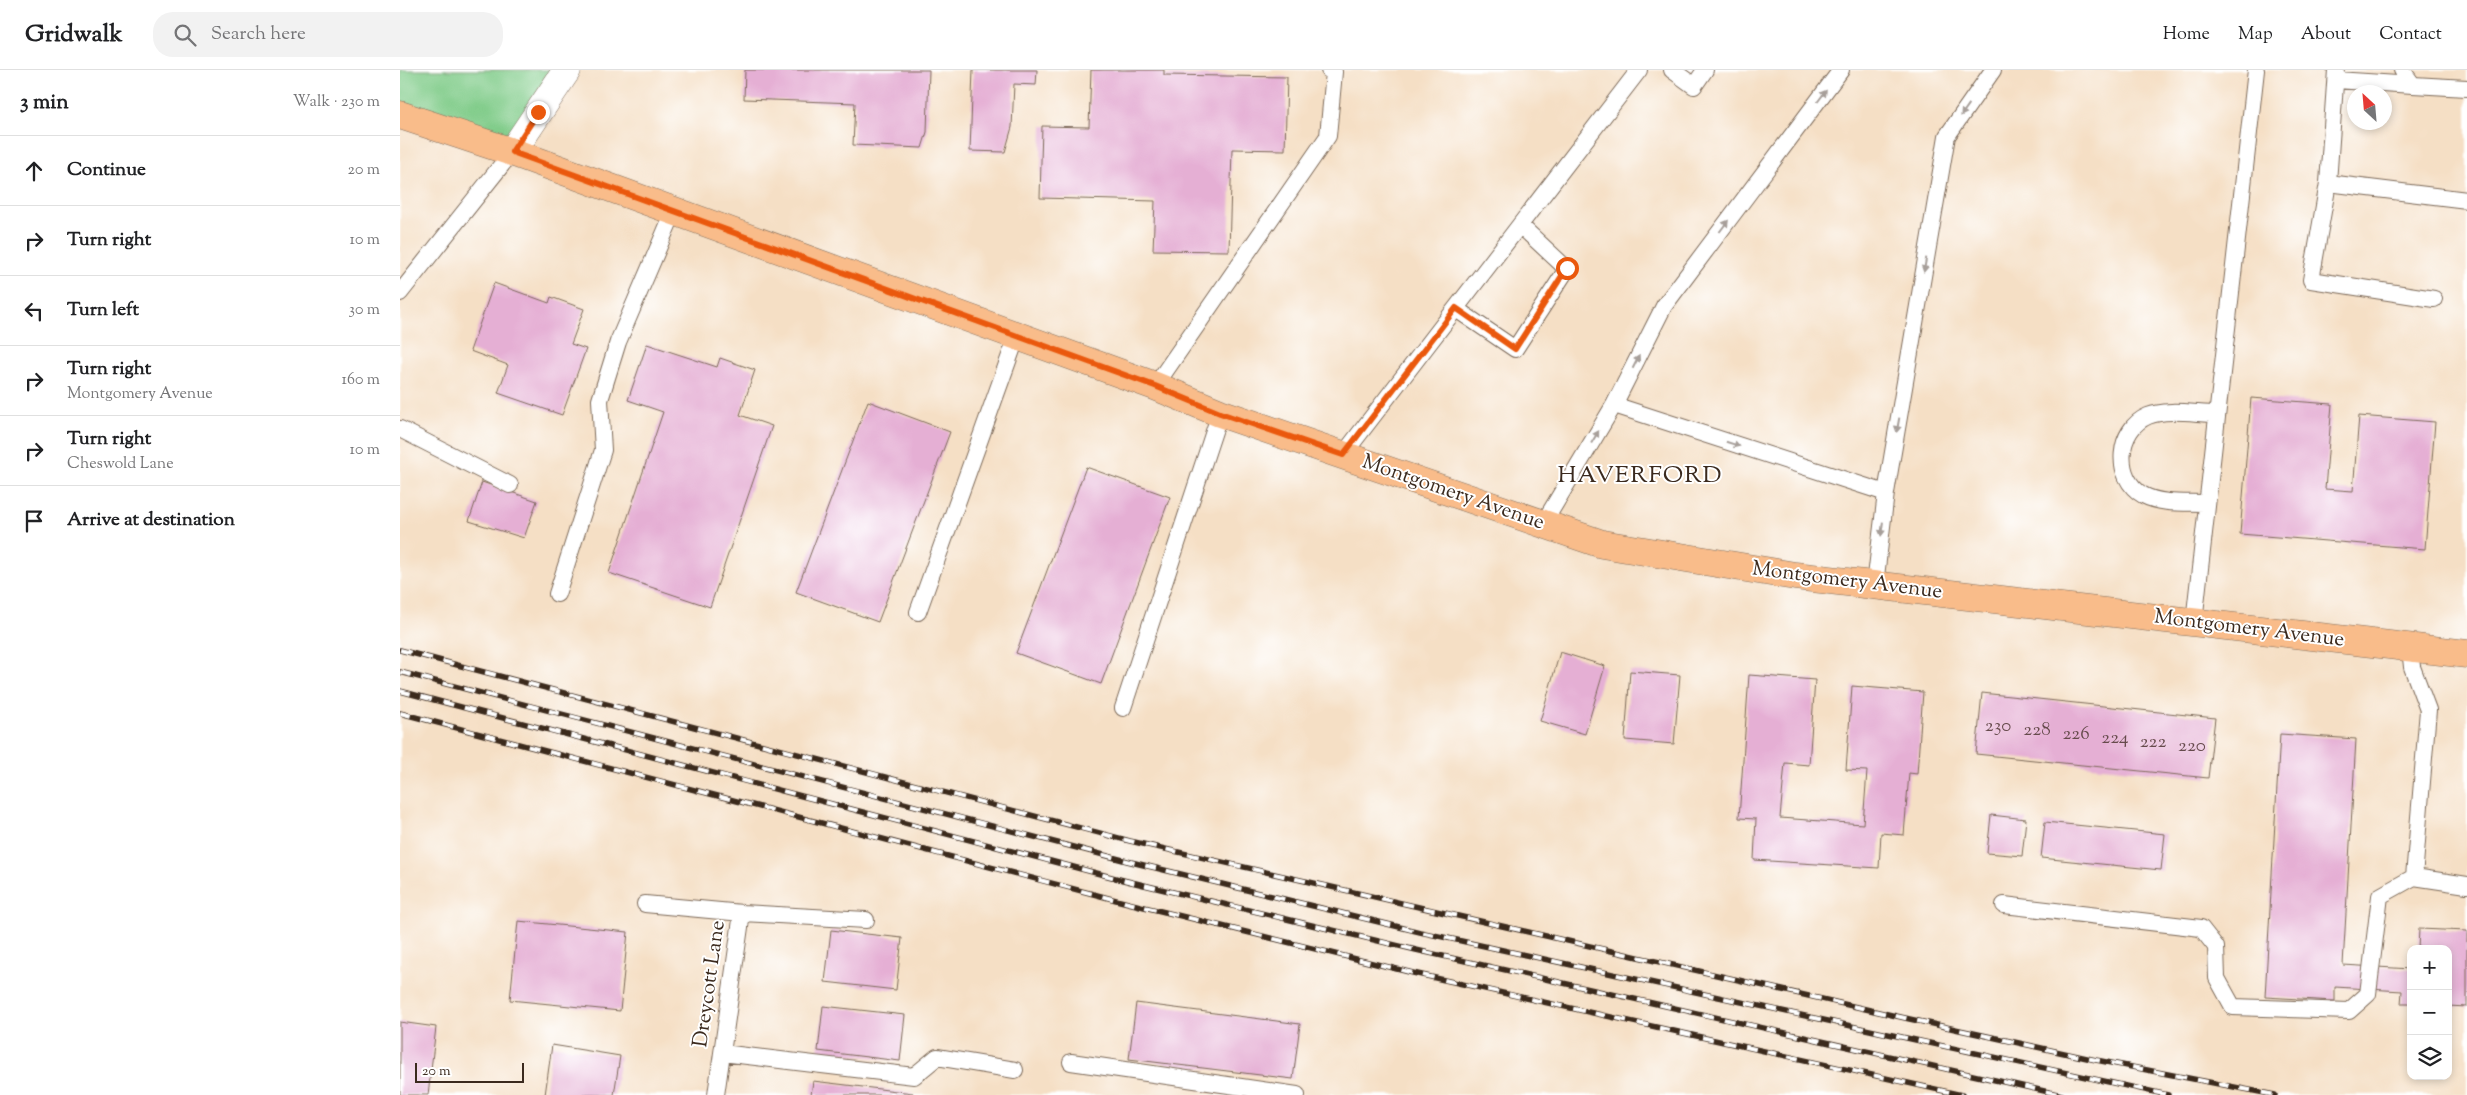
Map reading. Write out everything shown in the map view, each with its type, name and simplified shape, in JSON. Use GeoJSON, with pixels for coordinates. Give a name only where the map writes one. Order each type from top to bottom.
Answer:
{"type":"FeatureCollection","features":[{"type":"Feature","properties":{"kind":"main road","name":"Montgomery Avenue"},"geometry":{"type":"LineString","coordinates":[[400,115],[512,152],[1155,386],[1220,413],[1602,544],[1795,576],[2467,654]]}},
{"type":"Feature","properties":{"kind":"street"},"geometry":{"type":"LineString","coordinates":[[512,152],[566,70]]}},
{"type":"Feature","properties":{"kind":"lane"},"geometry":{"type":"LineString","coordinates":[[1155,386],[1328,136],[1334,72],[1329,70]]}},
{"type":"Feature","properties":{"kind":"lane"},"geometry":{"type":"LineString","coordinates":[[1343,455],[1639,70]]}},
{"type":"Feature","properties":{"kind":"lane"},"geometry":{"type":"LineString","coordinates":[[1672,70],[1694,86],[1705,70]]}},
{"type":"Feature","properties":{"kind":"lane"},"geometry":{"type":"LineString","coordinates":[[1543,524],[1614,405],[1664,306],[1841,70]]}},
{"type":"Feature","properties":{"kind":"lane"},"geometry":{"type":"LineString","coordinates":[[1875,585],[1886,493],[1948,136],[1993,70]]}},
{"type":"Feature","properties":{"kind":"lane"},"geometry":{"type":"LineString","coordinates":[[2194,622],[2256,70]]}},
{"type":"Feature","properties":{"kind":"lane"},"geometry":{"type":"LineString","coordinates":[[2402,70],[2413,85]]}},
{"type":"Feature","properties":{"kind":"lane"},"geometry":{"type":"LineString","coordinates":[[2434,299],[2311,280],[2328,183],[2336,75],[2413,85],[2467,88]]}},
{"type":"Feature","properties":{"kind":"lane"},"geometry":{"type":"LineString","coordinates":[[400,293],[512,152]]}},
{"type":"Feature","properties":{"kind":"lane"},"geometry":{"type":"LineString","coordinates":[[2328,183],[2467,200]]}},
{"type":"Feature","properties":{"kind":"lane"},"geometry":{"type":"LineString","coordinates":[[557,594],[603,450],[600,400],[618,342],[674,211]]}},
{"type":"Feature","properties":{"kind":"lane"},"geometry":{"type":"LineString","coordinates":[[1456,308],[1515,349],[1567,268],[1520,225]]}},
{"type":"Feature","properties":{"kind":"lane"},"geometry":{"type":"LineString","coordinates":[[918,612],[1017,336]]}},
{"type":"Feature","properties":{"kind":"lane"},"geometry":{"type":"LineString","coordinates":[[1614,405],[1886,493]]}},
{"type":"Feature","properties":{"kind":"lane"},"geometry":{"type":"LineString","coordinates":[[2207,502],[2154,500],[2141,494],[2130,483],[2124,469],[2122,454],[2126,438],[2134,426],[2148,416],[2163,412],[2217,414]]}},
{"type":"Feature","properties":{"kind":"lane"},"geometry":{"type":"LineString","coordinates":[[1123,708],[1220,413]]}},
{"type":"Feature","properties":{"kind":"lane"},"geometry":{"type":"LineString","coordinates":[[400,429],[510,486]]}},
{"type":"Feature","properties":{"kind":"lane"},"geometry":{"type":"LineString","coordinates":[[2410,648],[2412,666],[2428,710],[2414,878]]}},
{"type":"Feature","properties":{"kind":"lane"},"geometry":{"type":"LineString","coordinates":[[2004,905],[2201,928],[2216,947],[2217,978],[2233,1007],[2350,1011],[2368,994],[2380,896],[2414,878],[2467,884]]}},
{"type":"Feature","properties":{"kind":"lane","name":"Dreycott Lane"},"geometry":{"type":"LineString","coordinates":[[645,904],[742,913],[716,1095]]}},
{"type":"Feature","properties":{"kind":"lane"},"geometry":{"type":"LineString","coordinates":[[742,913],[866,920]]}},
{"type":"Feature","properties":{"kind":"lane"},"geometry":{"type":"LineString","coordinates":[[722,1053],[914,1076],[937,1057],[1014,1070]]}},
{"type":"Feature","properties":{"kind":"lane"},"geometry":{"type":"LineString","coordinates":[[1071,1062],[1297,1095]]}},
{"type":"Feature","properties":{"kind":"green space"},"geometry":{"type":"Polygon","coordinates":[[[400,70],[567,70],[512,152],[400,114],[400,70]]]}},
{"type":"Feature","properties":{"kind":"building"},"geometry":{"type":"Polygon","coordinates":[[[745,70],[929,70],[927,132],[922,148],[853,145],[855,103],[744,99],[745,70]]]}},
{"type":"Feature","properties":{"kind":"building"},"geometry":{"type":"Polygon","coordinates":[[[973,70],[1037,70],[1036,85],[1014,84],[1012,127],[1005,152],[970,151],[973,70]]]}},
{"type":"Feature","properties":{"kind":"building"},"geometry":{"type":"Polygon","coordinates":[[[1091,70],[1164,70],[1164,75],[1287,77],[1285,150],[1232,149],[1229,251],[1153,250],[1155,201],[1040,198],[1042,126],[1089,127],[1091,70]]]}},
{"type":"Feature","properties":{"kind":"building"},"geometry":{"type":"Polygon","coordinates":[[[494,283],[549,303],[551,297],[584,309],[571,344],[586,349],[562,415],[498,393],[508,365],[470,351],[494,283]]]}},
{"type":"Feature","properties":{"kind":"building"},"geometry":{"type":"Polygon","coordinates":[[[647,344],[717,367],[720,358],[755,370],[740,415],[772,426],[710,607],[609,573],[663,412],[628,400],[647,344]]]}},
{"type":"Feature","properties":{"kind":"building"},"geometry":{"type":"Polygon","coordinates":[[[2251,398],[2332,404],[2325,489],[2353,491],[2359,416],[2435,422],[2425,549],[2240,534],[2251,398]]]}},
{"type":"Feature","properties":{"kind":"building"},"geometry":{"type":"Polygon","coordinates":[[[868,401],[950,432],[878,622],[796,592],[868,401]]]}},
{"type":"Feature","properties":{"kind":"building"},"geometry":{"type":"Polygon","coordinates":[[[1086,467],[1170,497],[1101,684],[1016,653],[1086,467]]]}},
{"type":"Feature","properties":{"kind":"building"},"geometry":{"type":"Polygon","coordinates":[[[482,482],[537,501],[524,538],[469,521],[482,482]]]}},
{"type":"Feature","properties":{"kind":"building"},"geometry":{"type":"Polygon","coordinates":[[[1560,652],[1605,666],[1585,734],[1540,721],[1560,652]]]}},
{"type":"Feature","properties":{"kind":"building"},"geometry":{"type":"Polygon","coordinates":[[[1630,671],[1680,675],[1674,744],[1625,740],[1630,671]]]}},
{"type":"Feature","properties":{"kind":"building"},"geometry":{"type":"Polygon","coordinates":[[[1749,675],[1815,680],[1809,765],[1785,763],[1780,818],[1863,824],[1867,771],[1846,770],[1852,686],[1923,692],[1917,774],[1909,773],[1904,835],[1881,833],[1879,868],[1754,860],[1756,819],[1739,818],[1749,675]]]}},
{"type":"Feature","properties":{"kind":"building"},"geometry":{"type":"Polygon","coordinates":[[[1982,693],[2215,718],[2208,778],[1976,754],[1982,693]]]}},
{"type":"Feature","properties":{"kind":"building"},"geometry":{"type":"Polygon","coordinates":[[[2280,734],[2356,739],[2343,965],[2407,969],[2407,1004],[2401,1004],[2402,991],[2335,987],[2335,1001],[2265,997],[2280,734]]]}},
{"type":"Feature","properties":{"kind":"building"},"geometry":{"type":"Polygon","coordinates":[[[1991,815],[2026,819],[2022,856],[1987,853],[1991,815]]]}},
{"type":"Feature","properties":{"kind":"building"},"geometry":{"type":"Polygon","coordinates":[[[2045,822],[2165,834],[2161,870],[2041,858],[2045,822]]]}},
{"type":"Feature","properties":{"kind":"building"},"geometry":{"type":"Polygon","coordinates":[[[518,921],[628,932],[620,1011],[510,1000],[518,921]]]}},
{"type":"Feature","properties":{"kind":"building"},"geometry":{"type":"Polygon","coordinates":[[[2419,929],[2467,931],[2467,1007],[2452,1006],[2452,945],[2418,945],[2419,929]]]}},
{"type":"Feature","properties":{"kind":"building"},"geometry":{"type":"Polygon","coordinates":[[[831,930],[902,938],[896,990],[825,982],[831,930]]]}},
{"type":"Feature","properties":{"kind":"building"},"geometry":{"type":"Polygon","coordinates":[[[1136,1003],[1300,1024],[1293,1079],[1129,1059],[1136,1003]]]}},
{"type":"Feature","properties":{"kind":"building"},"geometry":{"type":"Polygon","coordinates":[[[823,1006],[905,1015],[900,1061],[818,1051],[823,1006]]]}},
{"type":"Feature","properties":{"kind":"building"},"geometry":{"type":"Polygon","coordinates":[[[400,1022],[436,1027],[428,1095],[400,1095],[400,1022]]]}},
{"type":"Feature","properties":{"kind":"building"},"geometry":{"type":"Polygon","coordinates":[[[552,1045],[620,1056],[614,1095],[545,1095],[552,1045]]]}},
{"type":"Feature","properties":{"kind":"building"},"geometry":{"type":"Polygon","coordinates":[[[813,1081],[913,1093],[913,1095],[811,1095],[813,1081]]]}},
{"type":"Feature","properties":{"kind":"railway"},"geometry":{"type":"LineString","coordinates":[[400,650],[1130,841],[1905,1018],[2096,1060],[2275,1095]]}},
{"type":"Feature","properties":{"kind":"railway"},"geometry":{"type":"LineString","coordinates":[[400,672],[1127,861],[1420,932],[2168,1095]]}},
{"type":"Feature","properties":{"kind":"railway"},"geometry":{"type":"LineString","coordinates":[[400,691],[1123,880],[1416,950],[2062,1095]]}},
{"type":"Feature","properties":{"kind":"railway"},"geometry":{"type":"LineString","coordinates":[[400,713],[1120,901],[1413,973],[1962,1095]]}},
{"type":"Feature","properties":{"kind":"district","name":"HAVERFORD"},"geometry":{"type":"Point","coordinates":[1640,476]}},
{"type":"Feature","properties":{"kind":"route"},"geometry":{"type":"LineString","coordinates":[[538,112],[512,152],[1155,386],[1220,413],[1343,455],[1456,308],[1515,349],[1567,268]]}}]}
